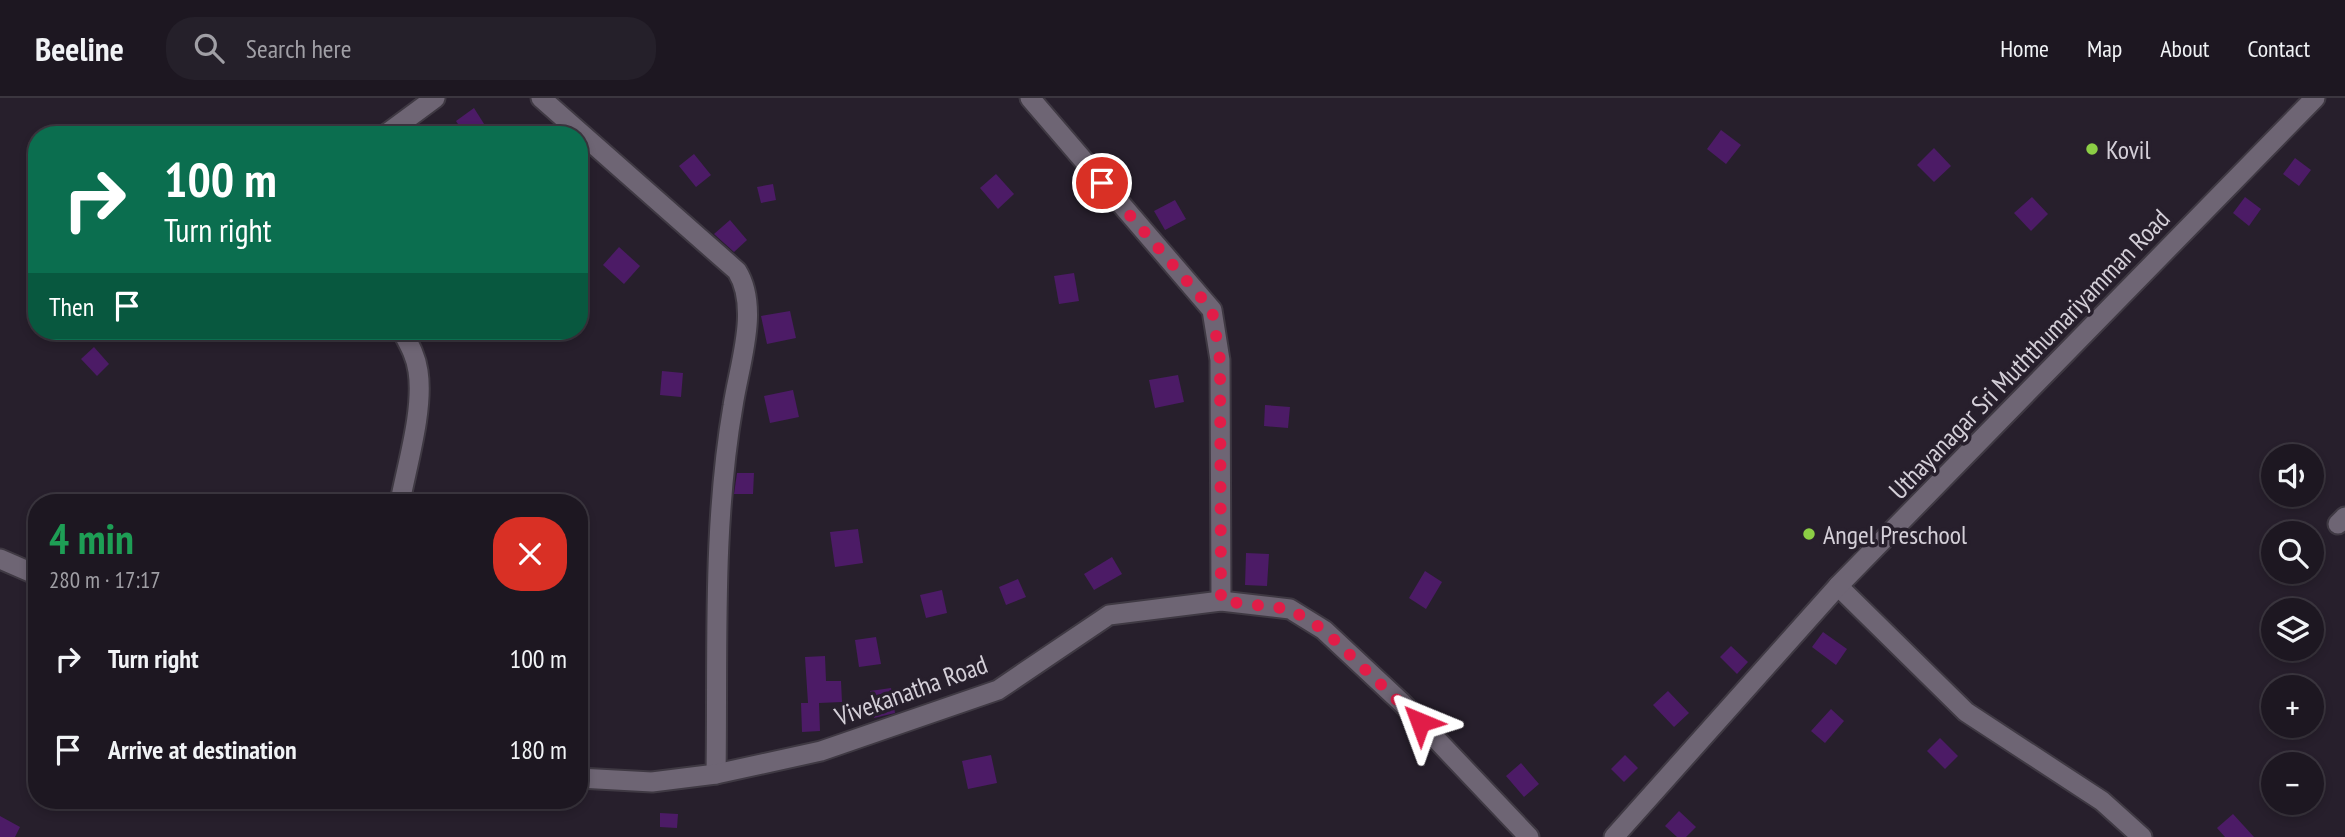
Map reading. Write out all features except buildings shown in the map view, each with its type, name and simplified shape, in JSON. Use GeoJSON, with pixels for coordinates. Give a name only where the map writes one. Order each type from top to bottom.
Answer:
{"type":"FeatureCollection","features":[{"type":"Feature","properties":{"kind":"street"},"geometry":{"type":"LineString","coordinates":[[397,126],[435,98]]}},
{"type":"Feature","properties":{"kind":"street"},"geometry":{"type":"LineString","coordinates":[[541,98],[573,126]]}},
{"type":"Feature","properties":{"kind":"street"},"geometry":{"type":"LineString","coordinates":[[1030,98],[1212,310],[1220,360],[1221,601]]}},
{"type":"Feature","properties":{"kind":"street","name":"Uthayanagar Sri Muththumariyamman Road"},"geometry":{"type":"LineString","coordinates":[[1614,837],[1838,586],[2315,98]]}},
{"type":"Feature","properties":{"kind":"street"},"geometry":{"type":"LineString","coordinates":[[588,139],[737,271],[747,288],[746,327],[720,482],[716,774]]}},
{"type":"Feature","properties":{"kind":"street"},"geometry":{"type":"LineString","coordinates":[[401,494],[418,403],[419,373],[407,340]]}},
{"type":"Feature","properties":{"kind":"street"},"geometry":{"type":"LineString","coordinates":[[0,559],[28,571]]}},
{"type":"Feature","properties":{"kind":"street"},"geometry":{"type":"LineString","coordinates":[[1838,586],[1966,712],[2102,801],[2142,837]]}},
{"type":"Feature","properties":{"kind":"street","name":"Vivekanatha Road"},"geometry":{"type":"LineString","coordinates":[[588,778],[652,782],[716,774],[821,751],[998,690],[1109,615],[1221,601],[1290,609],[1324,630],[1402,703],[1529,837]]}},
{"type":"Feature","properties":{"kind":"place","name":"Kovil"},"geometry":{"type":"Point","coordinates":[2092,149]}},
{"type":"Feature","properties":{"kind":"place","name":"Angel Preschool"},"geometry":{"type":"Point","coordinates":[1809,534]}},
{"type":"Feature","properties":{"kind":"route"},"geometry":{"type":"LineString","coordinates":[[1102,183],[1212,310],[1220,360],[1221,601],[1290,609],[1324,630],[1420,722]]}}]}
